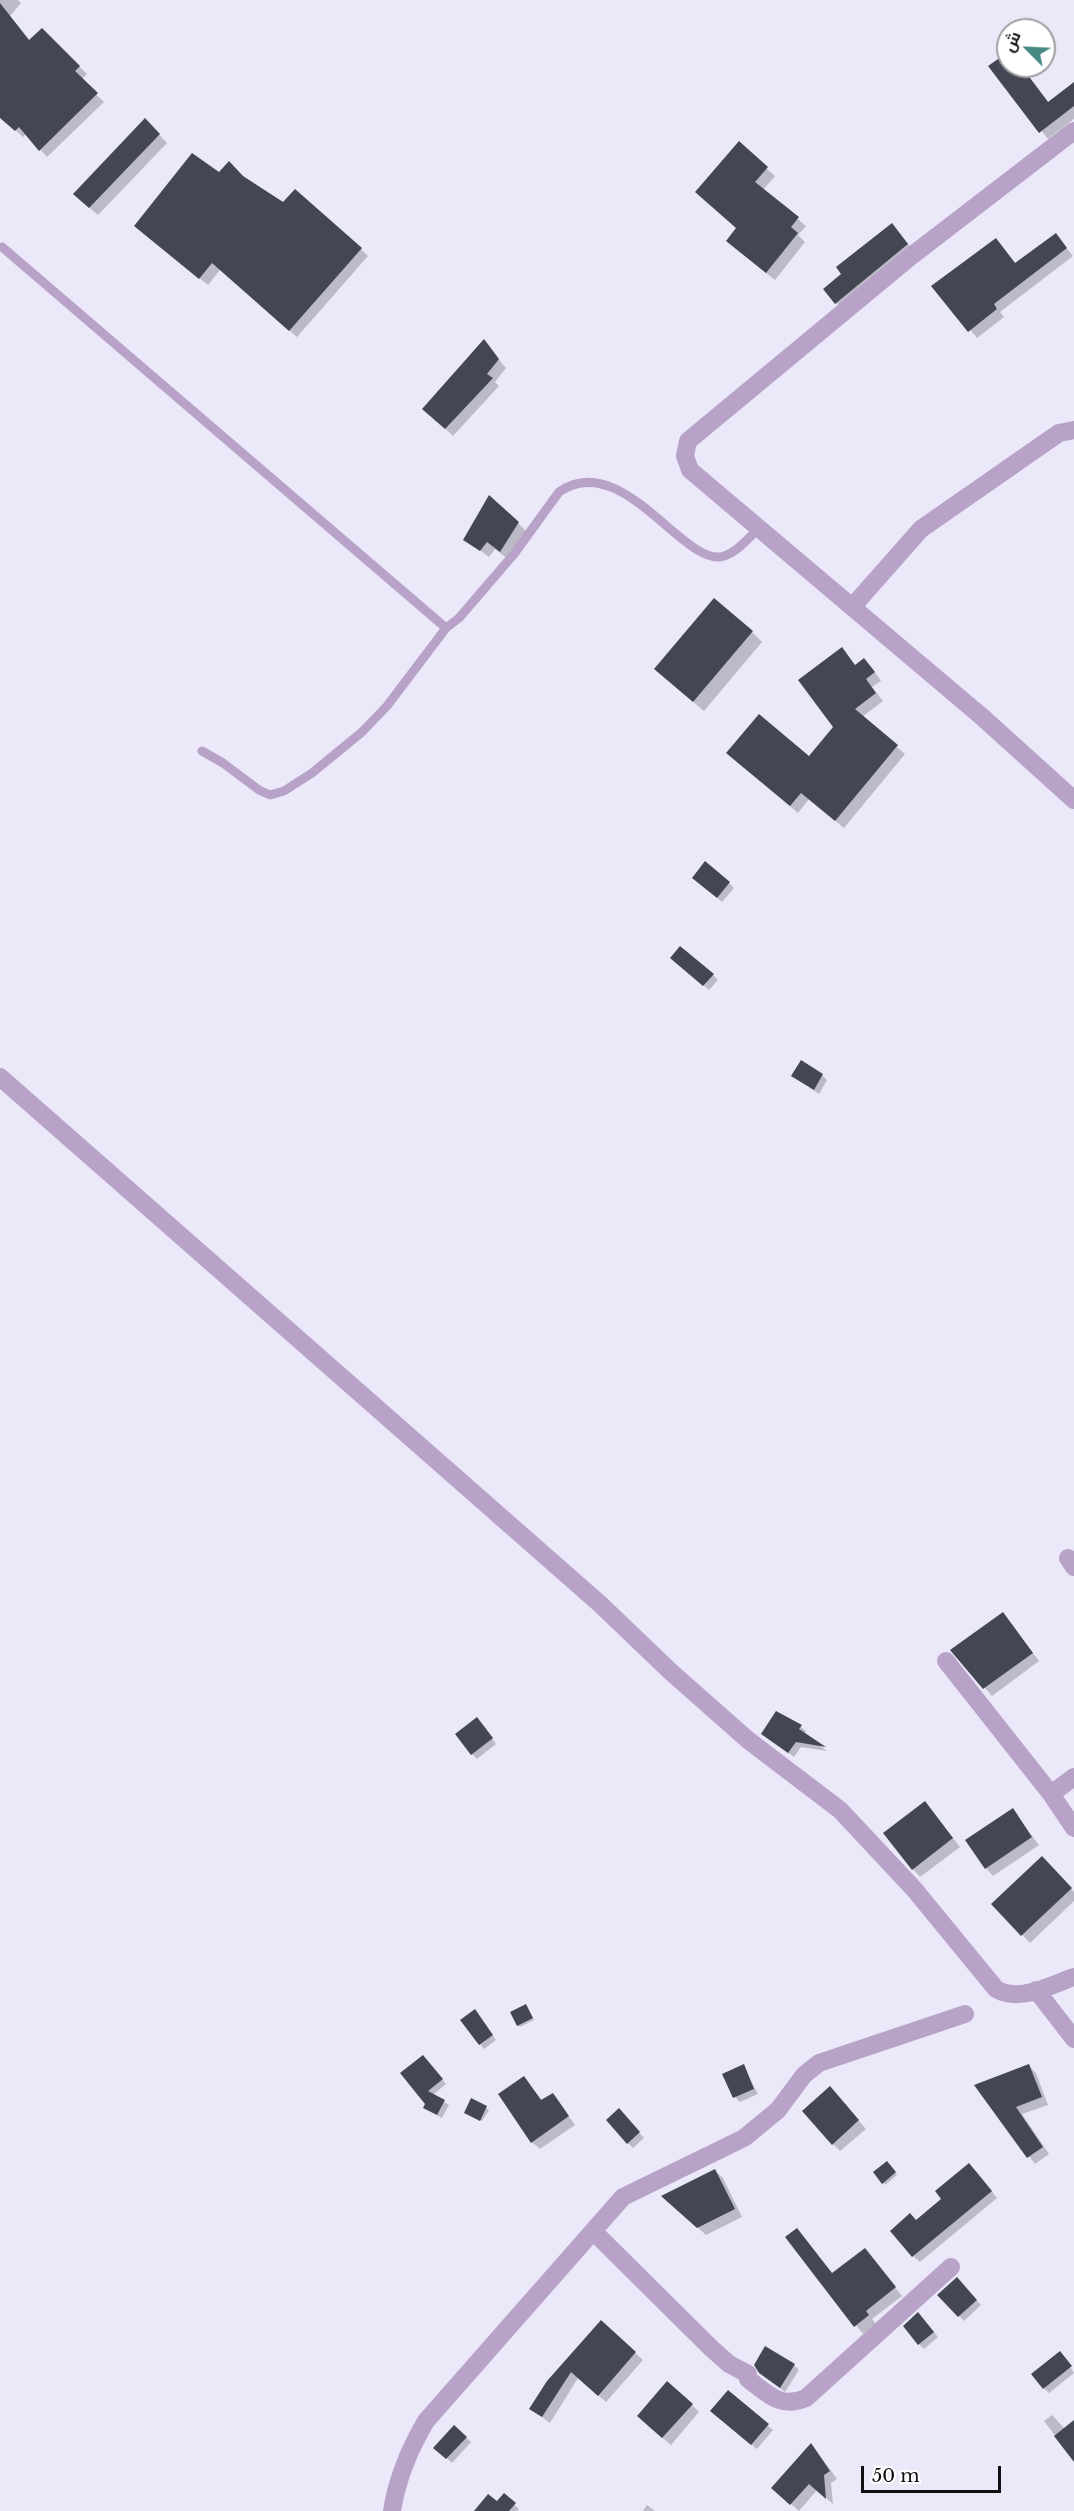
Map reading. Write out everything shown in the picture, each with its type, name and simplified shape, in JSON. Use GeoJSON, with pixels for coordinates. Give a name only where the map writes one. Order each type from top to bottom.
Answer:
{"type":"FeatureCollection","features":[{"type":"Feature","properties":{"kind":"street"},"geometry":{"type":"LineString","coordinates":[[1074,131],[910,257],[688,441],[685,456],[690,470],[980,715],[1074,800]]}},
{"type":"Feature","properties":{"kind":"street"},"geometry":{"type":"LineString","coordinates":[[853,606],[921,529],[1059,433],[1074,430]]}},
{"type":"Feature","properties":{"kind":"street"},"geometry":{"type":"LineString","coordinates":[[0,1077],[600,1604],[671,1672],[748,1740],[840,1810],[914,1889],[996,1989],[1010,1995],[1036,1990],[1074,1977]]}},
{"type":"Feature","properties":{"kind":"street"},"geometry":{"type":"LineString","coordinates":[[946,1661],[1051,1794],[1074,1828]]}},
{"type":"Feature","properties":{"kind":"street"},"geometry":{"type":"LineString","coordinates":[[1051,1794],[1074,1777]]}},
{"type":"Feature","properties":{"kind":"street"},"geometry":{"type":"LineString","coordinates":[[1036,1990],[1074,2039]]}},
{"type":"Feature","properties":{"kind":"street"},"geometry":{"type":"LineString","coordinates":[[392,2511],[404,2466],[426,2421],[628,2193],[679,2172],[744,2138],[778,2110],[804,2075],[819,2063],[965,2014]]}},
{"type":"Feature","properties":{"kind":"street"},"geometry":{"type":"LineString","coordinates":[[593,2231],[711,2348],[729,2364],[748,2374],[748,2379],[784,2403],[794,2403],[806,2398],[951,2267]]}},
{"type":"Feature","properties":{"kind":"lane"},"geometry":{"type":"LineString","coordinates":[[2,247],[446,628]]}},
{"type":"Feature","properties":{"kind":"lane"},"geometry":{"type":"LineString","coordinates":[[202,751],[266,794],[284,791],[333,757],[387,706],[446,628],[459,618],[514,554],[559,492],[578,483],[601,483],[619,490],[699,550],[716,557],[723,557],[735,549],[760,527]]}},
{"type":"Feature","properties":{"kind":"building"},"geometry":{"type":"Polygon","coordinates":[[[0,3],[29,40],[42,28],[80,66],[75,71],[98,93],[39,151],[19,127],[15,131],[0,118],[0,3]]]}},
{"type":"Feature","properties":{"kind":"building"},"geometry":{"type":"Polygon","coordinates":[[[996,60],[996,77],[988,66],[996,60]]]}},
{"type":"Feature","properties":{"kind":"building"},"geometry":{"type":"Polygon","coordinates":[[[997,78],[1030,78],[1048,102],[1074,82],[1074,106],[1039,133],[997,78]]]}},
{"type":"Feature","properties":{"kind":"building"},"geometry":{"type":"Polygon","coordinates":[[[145,118],[160,134],[89,208],[73,194],[145,118]]]}},
{"type":"Feature","properties":{"kind":"building"},"geometry":{"type":"Polygon","coordinates":[[[739,141],[768,167],[755,182],[799,217],[791,227],[798,233],[766,273],[726,241],[736,228],[695,192],[739,141]]]}},
{"type":"Feature","properties":{"kind":"building"},"geometry":{"type":"Polygon","coordinates":[[[192,153],[219,172],[229,161],[243,176],[283,202],[295,189],[362,248],[289,331],[212,263],[199,279],[134,226],[192,153]]]}},
{"type":"Feature","properties":{"kind":"building"},"geometry":{"type":"Polygon","coordinates":[[[892,223],[908,244],[835,304],[823,289],[841,274],[836,267],[892,223]]]}},
{"type":"Feature","properties":{"kind":"building"},"geometry":{"type":"Polygon","coordinates":[[[1056,233],[1067,248],[994,304],[997,309],[968,332],[931,286],[996,238],[1015,263],[1056,233]]]}},
{"type":"Feature","properties":{"kind":"building"},"geometry":{"type":"Polygon","coordinates":[[[484,339],[499,359],[487,374],[493,378],[445,429],[422,409],[484,339]]]}},
{"type":"Feature","properties":{"kind":"building"},"geometry":{"type":"Polygon","coordinates":[[[489,495],[519,522],[500,552],[487,542],[480,551],[463,540],[489,495]]]}},
{"type":"Feature","properties":{"kind":"building"},"geometry":{"type":"Polygon","coordinates":[[[714,598],[753,631],[693,702],[654,669],[714,598]]]}},
{"type":"Feature","properties":{"kind":"building"},"geometry":{"type":"Polygon","coordinates":[[[842,647],[855,665],[864,658],[875,672],[866,679],[876,693],[855,709],[898,745],[835,821],[801,793],[790,806],[726,753],[759,714],[809,756],[833,727],[798,680],[842,647]]]}},
{"type":"Feature","properties":{"kind":"building"},"geometry":{"type":"Polygon","coordinates":[[[705,861],[730,882],[717,898],[692,878],[705,861]]]}},
{"type":"Feature","properties":{"kind":"building"},"geometry":{"type":"Polygon","coordinates":[[[680,946],[714,974],[703,986],[670,958],[680,946]]]}},
{"type":"Feature","properties":{"kind":"building"},"geometry":{"type":"Polygon","coordinates":[[[801,1060],[823,1074],[814,1090],[791,1076],[801,1060]]]}},
{"type":"Feature","properties":{"kind":"building"},"geometry":{"type":"Polygon","coordinates":[[[1003,1612],[1033,1653],[983,1689],[950,1650],[1003,1612]]]}},
{"type":"Feature","properties":{"kind":"building"},"geometry":{"type":"Polygon","coordinates":[[[776,1711],[802,1725],[799,1729],[826,1747],[796,1742],[788,1753],[761,1734],[776,1711]]]}},
{"type":"Feature","properties":{"kind":"building"},"geometry":{"type":"Polygon","coordinates":[[[477,1717],[493,1738],[471,1755],[455,1734],[477,1717]]]}},
{"type":"Feature","properties":{"kind":"building"},"geometry":{"type":"Polygon","coordinates":[[[925,1801],[953,1838],[912,1870],[883,1833],[925,1801]]]}},
{"type":"Feature","properties":{"kind":"building"},"geometry":{"type":"Polygon","coordinates":[[[1013,1808],[1032,1837],[985,1869],[965,1840],[1013,1808]]]}},
{"type":"Feature","properties":{"kind":"building"},"geometry":{"type":"Polygon","coordinates":[[[1042,1856],[1072,1888],[1021,1936],[991,1904],[1042,1856]]]}},
{"type":"Feature","properties":{"kind":"building"},"geometry":{"type":"Polygon","coordinates":[[[526,2004],[533,2018],[517,2026],[510,2012],[526,2004]]]}},
{"type":"Feature","properties":{"kind":"building"},"geometry":{"type":"Polygon","coordinates":[[[475,2009],[493,2035],[479,2045],[460,2020],[475,2009]]]}},
{"type":"Feature","properties":{"kind":"building"},"geometry":{"type":"Polygon","coordinates":[[[423,2055],[443,2079],[428,2091],[445,2100],[437,2115],[423,2108],[425,2104],[400,2073],[423,2055]]]}},
{"type":"Feature","properties":{"kind":"building"},"geometry":{"type":"Polygon","coordinates":[[[744,2064],[754,2089],[733,2098],[722,2074],[744,2064]]]}},
{"type":"Feature","properties":{"kind":"building"},"geometry":{"type":"Polygon","coordinates":[[[1029,2064],[1042,2097],[1016,2107],[1043,2147],[1027,2158],[974,2085],[1029,2064]]]}},
{"type":"Feature","properties":{"kind":"building"},"geometry":{"type":"Polygon","coordinates":[[[524,2076],[541,2100],[553,2093],[569,2116],[531,2143],[498,2094],[524,2076]]]}},
{"type":"Feature","properties":{"kind":"building"},"geometry":{"type":"Polygon","coordinates":[[[830,2086],[859,2120],[832,2145],[802,2111],[830,2086]]]}},
{"type":"Feature","properties":{"kind":"building"},"geometry":{"type":"Polygon","coordinates":[[[471,2098],[487,2106],[480,2121],[464,2113],[471,2098]]]}},
{"type":"Feature","properties":{"kind":"building"},"geometry":{"type":"Polygon","coordinates":[[[619,2108],[640,2132],[627,2144],[606,2120],[619,2108]]]}},
{"type":"Feature","properties":{"kind":"building"},"geometry":{"type":"Polygon","coordinates":[[[887,2161],[896,2172],[882,2184],[873,2172],[887,2161]]]}},
{"type":"Feature","properties":{"kind":"building"},"geometry":{"type":"Polygon","coordinates":[[[969,2163],[992,2191],[912,2257],[890,2231],[910,2213],[916,2220],[941,2199],[935,2191],[969,2163]]]}},
{"type":"Feature","properties":{"kind":"building"},"geometry":{"type":"Polygon","coordinates":[[[715,2169],[735,2209],[697,2228],[661,2196],[715,2169]]]}},
{"type":"Feature","properties":{"kind":"building"},"geometry":{"type":"Polygon","coordinates":[[[797,2228],[832,2273],[865,2248],[896,2287],[866,2311],[869,2315],[854,2327],[785,2237],[797,2228]]]}},
{"type":"Feature","properties":{"kind":"building"},"geometry":{"type":"Polygon","coordinates":[[[957,2277],[977,2300],[958,2317],[937,2295],[957,2277]]]}},
{"type":"Feature","properties":{"kind":"building"},"geometry":{"type":"Polygon","coordinates":[[[918,2312],[934,2332],[918,2345],[903,2326],[918,2312]]]}},
{"type":"Feature","properties":{"kind":"building"},"geometry":{"type":"Polygon","coordinates":[[[601,2320],[636,2352],[598,2396],[571,2372],[542,2417],[529,2409],[547,2381],[601,2320]]]}},
{"type":"Feature","properties":{"kind":"building"},"geometry":{"type":"Polygon","coordinates":[[[765,2346],[795,2364],[780,2388],[759,2373],[754,2365],[765,2346]]]}},
{"type":"Feature","properties":{"kind":"building"},"geometry":{"type":"Polygon","coordinates":[[[1060,2351],[1072,2366],[1043,2389],[1031,2374],[1060,2351]]]}},
{"type":"Feature","properties":{"kind":"building"},"geometry":{"type":"Polygon","coordinates":[[[667,2381],[693,2404],[662,2438],[637,2416],[667,2381]]]}},
{"type":"Feature","properties":{"kind":"building"},"geometry":{"type":"Polygon","coordinates":[[[728,2390],[769,2424],[751,2445],[710,2411],[728,2390]]]}},
{"type":"Feature","properties":{"kind":"building"},"geometry":{"type":"Polygon","coordinates":[[[1074,2420],[1074,2462],[1054,2436],[1074,2420]]]}},
{"type":"Feature","properties":{"kind":"building"},"geometry":{"type":"Polygon","coordinates":[[[454,2425],[467,2437],[446,2459],[433,2448],[454,2425]]]}},
{"type":"Feature","properties":{"kind":"building"},"geometry":{"type":"Polygon","coordinates":[[[811,2443],[830,2471],[824,2475],[826,2499],[809,2484],[790,2505],[771,2488],[811,2443]]]}},
{"type":"Feature","properties":{"kind":"building"},"geometry":{"type":"Polygon","coordinates":[[[504,2493],[516,2503],[509,2511],[474,2511],[488,2494],[497,2501],[504,2493]]]}}]}
